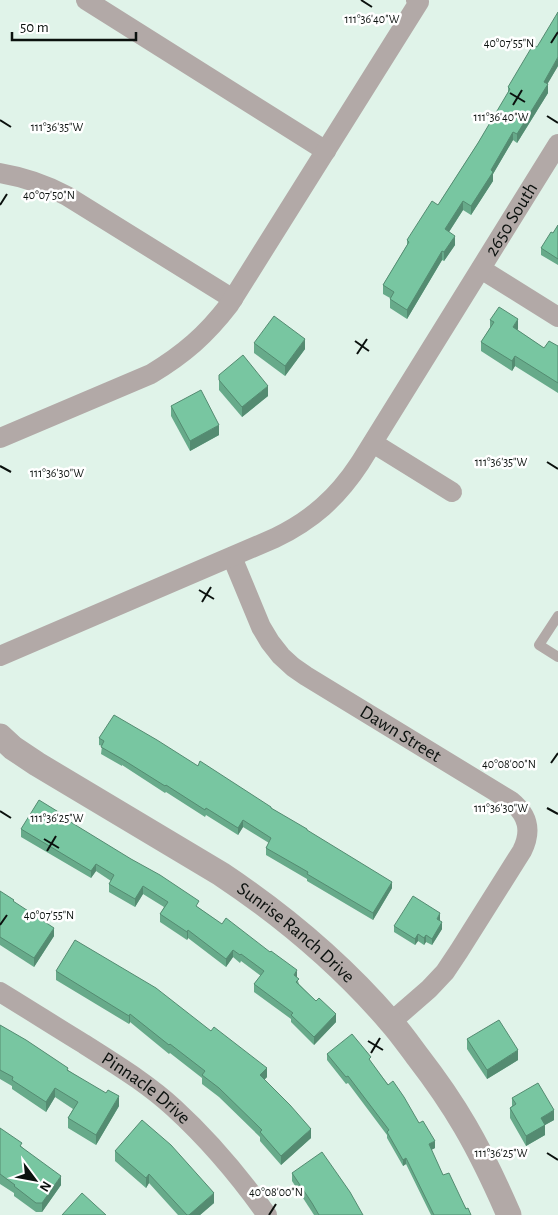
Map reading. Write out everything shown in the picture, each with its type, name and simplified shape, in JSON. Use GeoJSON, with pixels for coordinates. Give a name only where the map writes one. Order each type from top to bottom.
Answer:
{"type":"FeatureCollection","features":[{"type":"Feature","properties":{"kind":"street"},"geometry":{"type":"LineString","coordinates":[[86,0],[326,151]]}},
{"type":"Feature","properties":{"kind":"street"},"geometry":{"type":"LineString","coordinates":[[0,438],[151,374],[170,363],[204,335],[233,299],[419,1]]}},
{"type":"Feature","properties":{"kind":"street","name":"2650 South"},"geometry":{"type":"LineString","coordinates":[[0,656],[292,530],[322,509],[349,480],[558,144]]}},
{"type":"Feature","properties":{"kind":"street"},"geometry":{"type":"LineString","coordinates":[[0,173],[40,183],[67,196],[233,299]]}},
{"type":"Feature","properties":{"kind":"street"},"geometry":{"type":"LineString","coordinates":[[481,269],[558,317]]}},
{"type":"Feature","properties":{"kind":"street"},"geometry":{"type":"LineString","coordinates":[[373,442],[452,492]]}},
{"type":"Feature","properties":{"kind":"street","name":"Dawn Street"},"geometry":{"type":"LineString","coordinates":[[232,557],[261,626],[270,642],[293,667],[511,801],[522,812],[526,820],[526,844],[459,952],[445,972],[429,989],[391,1022]]}},
{"type":"Feature","properties":{"kind":"street","name":"Sunrise Ranch Drive"},"geometry":{"type":"LineString","coordinates":[[0,736],[37,764],[250,893],[305,936],[391,1022],[429,1072],[465,1126],[486,1165],[508,1215]]}},
{"type":"Feature","properties":{"kind":"street","name":"Pinnacle Drive"},"geometry":{"type":"LineString","coordinates":[[0,992],[115,1064],[174,1108],[212,1147],[250,1191],[267,1215]]}},
{"type":"Feature","properties":{"kind":"lane"},"geometry":{"type":"LineString","coordinates":[[558,616],[539,645],[558,657]]}},
{"type":"Feature","properties":{"kind":"building"},"geometry":{"type":"Polygon","coordinates":[[[558,12],[558,57],[544,82],[548,84],[517,134],[513,132],[491,170],[493,172],[471,206],[463,201],[445,229],[455,236],[444,252],[442,251],[407,310],[390,299],[394,292],[383,285],[409,242],[407,240],[432,201],[438,205],[478,143],[533,45],[537,47],[558,12]]]}},
{"type":"Feature","properties":{"kind":"building"},"geometry":{"type":"Polygon","coordinates":[[[558,225],[558,259],[541,248],[558,225]]]}},
{"type":"Feature","properties":{"kind":"building"},"geometry":{"type":"Polygon","coordinates":[[[499,307],[518,319],[513,327],[544,348],[549,341],[558,346],[558,383],[515,356],[512,361],[481,342],[494,322],[490,320],[499,307]]]}},
{"type":"Feature","properties":{"kind":"building"},"geometry":{"type":"Polygon","coordinates":[[[274,316],[305,339],[285,366],[254,343],[274,316]]]}},
{"type":"Feature","properties":{"kind":"building"},"geometry":{"type":"Polygon","coordinates":[[[243,355],[268,386],[242,407],[219,380],[219,375],[243,355]]]}},
{"type":"Feature","properties":{"kind":"building"},"geometry":{"type":"Polygon","coordinates":[[[201,390],[219,425],[190,441],[171,406],[201,390]]]}},
{"type":"Feature","properties":{"kind":"building"},"geometry":{"type":"Polygon","coordinates":[[[114,715],[198,766],[200,761],[271,808],[392,882],[373,913],[266,848],[271,838],[243,820],[238,828],[101,747],[104,741],[99,738],[114,715]]]}},
{"type":"Feature","properties":{"kind":"building"},"geometry":{"type":"Polygon","coordinates":[[[39,800],[65,816],[64,818],[160,875],[199,901],[196,906],[222,924],[226,918],[297,970],[294,975],[299,979],[296,982],[316,1001],[319,998],[336,1014],[314,1037],[291,1015],[293,1013],[254,984],[264,971],[233,950],[226,959],[188,930],[187,932],[160,914],[168,902],[143,886],[135,899],[109,884],[114,875],[96,864],[91,871],[21,829],[39,800]]]}},
{"type":"Feature","properties":{"kind":"building"},"geometry":{"type":"Polygon","coordinates":[[[0,891],[54,928],[34,958],[0,937],[0,891]]]}},
{"type":"Feature","properties":{"kind":"building"},"geometry":{"type":"Polygon","coordinates":[[[413,896],[440,913],[437,919],[442,922],[432,939],[426,935],[424,938],[418,934],[415,939],[394,926],[413,896]]]}},
{"type":"Feature","properties":{"kind":"building"},"geometry":{"type":"Polygon","coordinates":[[[75,940],[156,988],[211,1031],[214,1027],[267,1068],[260,1075],[311,1129],[281,1156],[260,1132],[262,1130],[219,1088],[202,1075],[205,1071],[130,1014],[129,1016],[56,971],[75,940]]]}},
{"type":"Feature","properties":{"kind":"building"},"geometry":{"type":"Polygon","coordinates":[[[499,1020],[518,1050],[487,1070],[467,1039],[499,1020]]]}},
{"type":"Feature","properties":{"kind":"building"},"geometry":{"type":"Polygon","coordinates":[[[0,1025],[68,1068],[67,1070],[106,1093],[108,1090],[119,1096],[96,1135],[68,1118],[78,1102],[55,1088],[46,1102],[12,1080],[13,1077],[0,1070],[0,1025]]]}},
{"type":"Feature","properties":{"kind":"building"},"geometry":{"type":"Polygon","coordinates":[[[352,1034],[371,1057],[369,1059],[388,1085],[393,1081],[419,1123],[423,1121],[435,1141],[429,1144],[443,1175],[449,1173],[466,1209],[468,1208],[471,1215],[434,1215],[406,1158],[403,1160],[387,1132],[389,1130],[348,1076],[346,1077],[327,1054],[352,1034]]]}},
{"type":"Feature","properties":{"kind":"building"},"geometry":{"type":"Polygon","coordinates":[[[538,1083],[554,1110],[541,1118],[545,1125],[526,1136],[510,1108],[516,1104],[512,1098],[538,1083]]]}},
{"type":"Feature","properties":{"kind":"building"},"geometry":{"type":"Polygon","coordinates":[[[142,1120],[171,1145],[214,1193],[189,1215],[149,1174],[146,1178],[115,1151],[142,1120]]]}},
{"type":"Feature","properties":{"kind":"building"},"geometry":{"type":"Polygon","coordinates":[[[0,1128],[22,1143],[20,1146],[61,1176],[42,1203],[36,1203],[0,1174],[0,1128]]]}},
{"type":"Feature","properties":{"kind":"building"},"geometry":{"type":"Polygon","coordinates":[[[322,1152],[350,1192],[363,1215],[319,1215],[292,1173],[322,1152]]]}},
{"type":"Feature","properties":{"kind":"building"},"geometry":{"type":"Polygon","coordinates":[[[82,1193],[106,1215],[62,1215],[82,1193]]]}}]}
